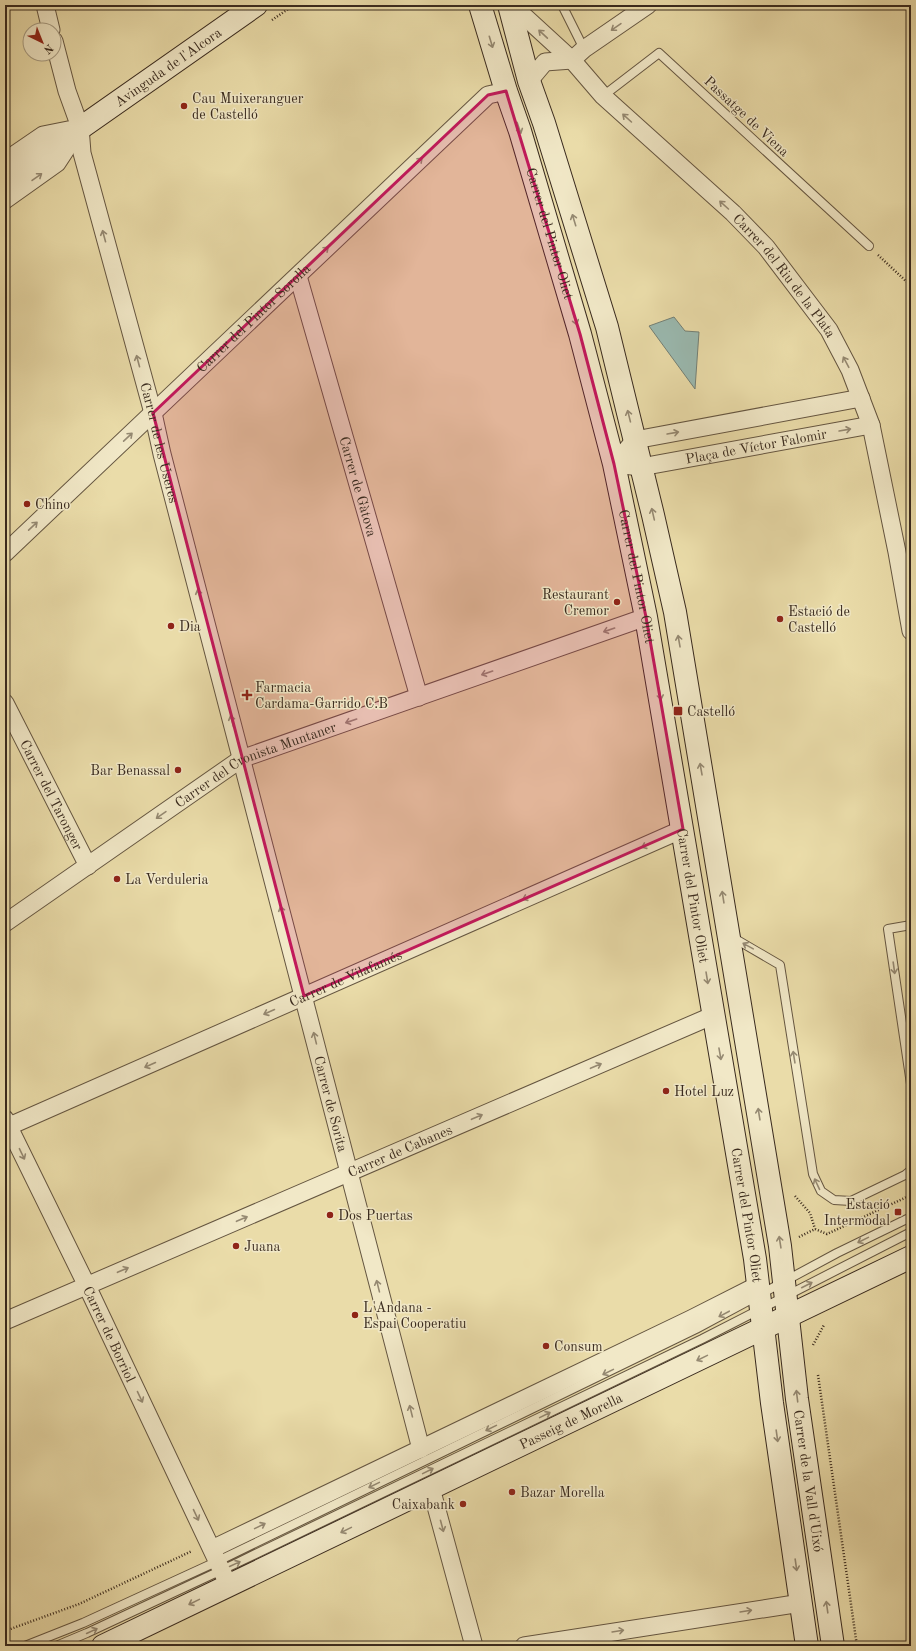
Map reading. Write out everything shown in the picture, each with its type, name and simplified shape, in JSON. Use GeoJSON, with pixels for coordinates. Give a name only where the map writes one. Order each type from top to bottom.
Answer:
{"type":"FeatureCollection","features":[{"type":"Feature","properties":{"kind":"main road","name":"Avinguda de l'Alcora"},"geometry":{"type":"LineString","coordinates":[[5,181],[256,5]]}},
{"type":"Feature","properties":{"kind":"main road","name":"Carrer del Pintor Oliet"},"geometry":{"type":"LineString","coordinates":[[480,5],[506,91],[520,131],[580,334],[614,464],[646,616],[755,1259],[760,1304]]}},
{"type":"Feature","properties":{"kind":"main road","name":"Carrer del Pintor Oliet"},"geometry":{"type":"LineString","coordinates":[[511,5],[529,80],[544,123],[607,327],[635,440],[674,612],[780,1246],[786,1297]]}},
{"type":"Feature","properties":{"kind":"main road","name":"Passeig de Morella"},"geometry":{"type":"LineString","coordinates":[[103,1646],[220,1566],[431,1488],[760,1304],[911,1257]]}},
{"type":"Feature","properties":{"kind":"main road","name":"Carrer de la Vall d'Uixó"},"geometry":{"type":"LineString","coordinates":[[786,1297],[797,1399],[833,1646]]}},
{"type":"Feature","properties":{"kind":"main road","name":"Carrer de la Vall d'Uixó"},"geometry":{"type":"LineString","coordinates":[[760,1304],[807,1646]]}},
{"type":"Feature","properties":{"kind":"street"},"geometry":{"type":"LineString","coordinates":[[44,5],[49,22]]}},
{"type":"Feature","properties":{"kind":"street","name":"Carrer del Riu de la Plata"},"geometry":{"type":"LineString","coordinates":[[511,5],[578,54],[603,96],[733,213],[766,247],[829,330],[850,370],[871,425],[906,573],[911,631]]}},
{"type":"Feature","properties":{"kind":"street"},"geometry":{"type":"LineString","coordinates":[[529,80],[545,62],[578,54],[648,5]]}},
{"type":"Feature","properties":{"kind":"street","name":"Carrer de les Useres"},"geometry":{"type":"LineString","coordinates":[[59,62],[67,91],[80,127],[82,153],[153,413],[162,454],[241,759]]}},
{"type":"Feature","properties":{"kind":"street","name":"Carrer del Pintor Sorolla"},"geometry":{"type":"LineString","coordinates":[[5,553],[488,95],[506,91]]}},
{"type":"Feature","properties":{"kind":"street","name":"Avinguda de l'Alcora"},"geometry":{"type":"LineString","coordinates":[[5,161],[43,135],[80,127]]}},
{"type":"Feature","properties":{"kind":"street","name":"Avinguda de l'Alcora"},"geometry":{"type":"LineString","coordinates":[[5,200],[57,163],[80,127]]}},
{"type":"Feature","properties":{"kind":"street","name":"Carrer de Gàtova"},"geometry":{"type":"LineString","coordinates":[[298,276],[419,697]]}},
{"type":"Feature","properties":{"kind":"street","name":"Plaça de Víctor Falomir"},"geometry":{"type":"LineString","coordinates":[[635,440],[861,398]]}},
{"type":"Feature","properties":{"kind":"street","name":"Plaça de Víctor Falomir"},"geometry":{"type":"LineString","coordinates":[[641,467],[871,425]]}},
{"type":"Feature","properties":{"kind":"street"},"geometry":{"type":"LineString","coordinates":[[614,464],[635,440]]}},
{"type":"Feature","properties":{"kind":"street"},"geometry":{"type":"LineString","coordinates":[[614,464],[641,467]]}},
{"type":"Feature","properties":{"kind":"street","name":"Carrer del Cronista Muntaner"},"geometry":{"type":"LineString","coordinates":[[5,923],[241,759],[646,616]]}},
{"type":"Feature","properties":{"kind":"street","name":"Carrer del Taronger"},"geometry":{"type":"LineString","coordinates":[[5,703],[88,866]]}},
{"type":"Feature","properties":{"kind":"street","name":"Carrer de Sorita"},"geometry":{"type":"LineString","coordinates":[[241,759],[421,1449]]}},
{"type":"Feature","properties":{"kind":"street","name":"Carrer de Vilafamés"},"geometry":{"type":"LineString","coordinates":[[6,1125],[683,829]]}},
{"type":"Feature","properties":{"kind":"street","name":"Carrer de Cabanes"},"geometry":{"type":"LineString","coordinates":[[5,1321],[714,1015]]}},
{"type":"Feature","properties":{"kind":"street","name":"Carrer de Borriol"},"geometry":{"type":"LineString","coordinates":[[6,1125],[87,1286],[220,1566]]}},
{"type":"Feature","properties":{"kind":"street","name":"Passeig de Morella"},"geometry":{"type":"LineString","coordinates":[[220,1566],[421,1449],[691,1319],[760,1304]]}},
{"type":"Feature","properties":{"kind":"street"},"geometry":{"type":"LineString","coordinates":[[431,1488],[474,1646]]}},
{"type":"Feature","properties":{"kind":"street"},"geometry":{"type":"LineString","coordinates":[[524,1646],[801,1603]]}},
{"type":"Feature","properties":{"kind":"lane"},"geometry":{"type":"LineString","coordinates":[[562,5],[578,54]]}},
{"type":"Feature","properties":{"kind":"lane","name":"Passatge de Viena"},"geometry":{"type":"LineString","coordinates":[[603,96],[659,53],[869,246]]}},
{"type":"Feature","properties":{"kind":"lane"},"geometry":{"type":"LineString","coordinates":[[911,926],[888,929],[911,1084]]}},
{"type":"Feature","properties":{"kind":"lane"},"geometry":{"type":"LineString","coordinates":[[729,936],[780,965],[813,1174],[820,1191],[834,1200],[851,1201],[905,1176],[911,1170]]}},
{"type":"Feature","properties":{"kind":"lane"},"geometry":{"type":"LineString","coordinates":[[786,1297],[837,1253],[911,1217]]}},
{"type":"Feature","properties":{"kind":"lane"},"geometry":{"type":"LineString","coordinates":[[56,1646],[86,1634],[689,1332],[760,1304],[786,1297],[911,1232]]}},
{"type":"Feature","properties":{"kind":"lane"},"geometry":{"type":"LineString","coordinates":[[24,1646],[220,1566],[694,1343],[760,1304]]}},
{"type":"Feature","properties":{"kind":"path"},"geometry":{"type":"LineString","coordinates":[[869,246],[908,283],[911,282]]}},
{"type":"Feature","properties":{"kind":"path"},"geometry":{"type":"LineString","coordinates":[[827,1234],[837,1253]]}},
{"type":"Feature","properties":{"kind":"path"},"geometry":{"type":"LineString","coordinates":[[814,1352],[813,1344],[822,1326],[829,1322]]}},
{"type":"Feature","properties":{"kind":"path"},"geometry":{"type":"LineString","coordinates":[[818,1373],[857,1646]]}},
{"type":"Feature","properties":{"kind":"highlighted area"},"geometry":{"type":"Polygon","coordinates":[[[506,91],[580,334],[614,464],[646,617],[683,829],[304,996],[153,413],[488,95],[506,91]]]}},
{"type":"Feature","properties":{"kind":"water"},"geometry":{"type":"Polygon","coordinates":[[[674,317],[685,331],[699,332],[695,389],[649,326],[674,317]]]}},
{"type":"Feature","properties":{"kind":"place","name":"Cau Muixeranguer de Castelló"},"geometry":{"type":"Point","coordinates":[184,106]}},
{"type":"Feature","properties":{"kind":"place","name":"Chino"},"geometry":{"type":"Point","coordinates":[27,504]}},
{"type":"Feature","properties":{"kind":"place","name":"Restaurant Cremor"},"geometry":{"type":"Point","coordinates":[617,602]}},
{"type":"Feature","properties":{"kind":"place","name":"Estació de Castelló"},"geometry":{"type":"Point","coordinates":[780,619]}},
{"type":"Feature","properties":{"kind":"place","name":"Dia"},"geometry":{"type":"Point","coordinates":[171,626]}},
{"type":"Feature","properties":{"kind":"place","name":"Farmacia Cardama-Garrido C.B"},"geometry":{"type":"Point","coordinates":[247,695]}},
{"type":"Feature","properties":{"kind":"place","name":"Castelló"},"geometry":{"type":"Point","coordinates":[678,711]}},
{"type":"Feature","properties":{"kind":"place","name":"Bar Benassal"},"geometry":{"type":"Point","coordinates":[178,770]}},
{"type":"Feature","properties":{"kind":"place","name":"La Verduleria"},"geometry":{"type":"Point","coordinates":[117,879]}},
{"type":"Feature","properties":{"kind":"place","name":"Hotel Luz"},"geometry":{"type":"Point","coordinates":[666,1091]}},
{"type":"Feature","properties":{"kind":"place","name":"Estació Intermodal"},"geometry":{"type":"Point","coordinates":[898,1212]}},
{"type":"Feature","properties":{"kind":"place","name":"Dos Puertas"},"geometry":{"type":"Point","coordinates":[330,1215]}},
{"type":"Feature","properties":{"kind":"place","name":"Juana"},"geometry":{"type":"Point","coordinates":[236,1246]}},
{"type":"Feature","properties":{"kind":"place","name":"L'Andana - Espai Cooperatiu"},"geometry":{"type":"Point","coordinates":[355,1315]}},
{"type":"Feature","properties":{"kind":"place","name":"Consum"},"geometry":{"type":"Point","coordinates":[546,1346]}},
{"type":"Feature","properties":{"kind":"place","name":"Bazar Morella"},"geometry":{"type":"Point","coordinates":[512,1492]}},
{"type":"Feature","properties":{"kind":"place","name":"Caixabank"},"geometry":{"type":"Point","coordinates":[463,1504]}}]}
